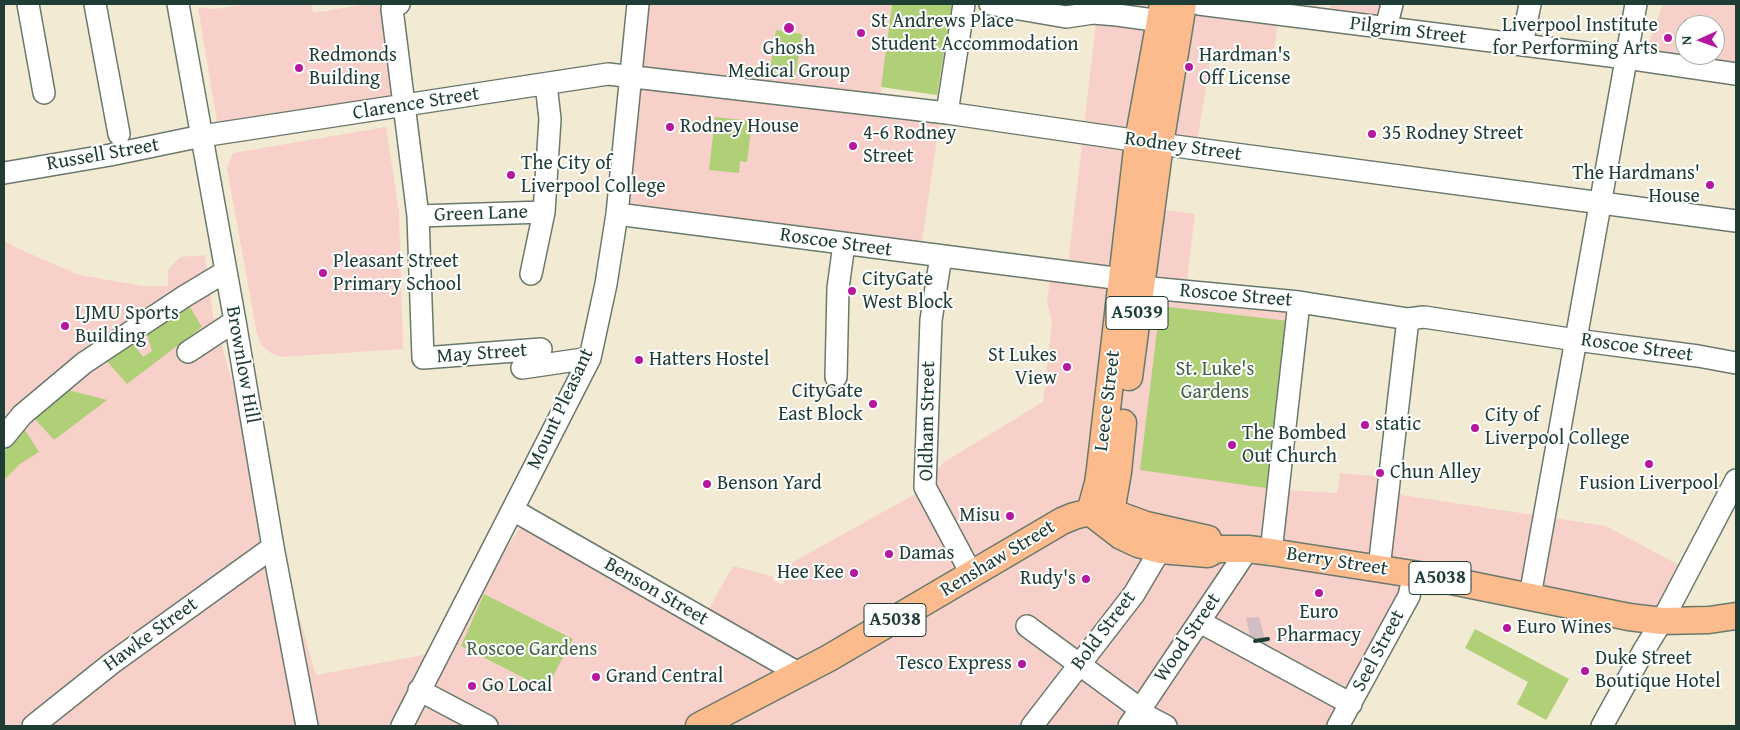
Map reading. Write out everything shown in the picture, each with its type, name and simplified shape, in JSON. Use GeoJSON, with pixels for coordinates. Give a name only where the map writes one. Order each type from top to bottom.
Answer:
{"type":"FeatureCollection","features":[{"type":"Feature","properties":{"kind":"main road","name":"A5039"},"geometry":{"type":"LineString","coordinates":[[1149,142],[1182,4]]}},
{"type":"Feature","properties":{"kind":"main road","name":"A5039"},"geometry":{"type":"LineString","coordinates":[[1149,142],[1162,12]]}},
{"type":"Feature","properties":{"kind":"main road","name":"Leece Street"},"geometry":{"type":"LineString","coordinates":[[1101,512],[1099,476],[1131,283],[1149,142]]}},
{"type":"Feature","properties":{"kind":"main road","name":"Renshaw Street"},"geometry":{"type":"LineString","coordinates":[[702,726],[830,658],[1062,521],[1101,512]]}},
{"type":"Feature","properties":{"kind":"main road","name":"Berry Street"},"geometry":{"type":"LineString","coordinates":[[1101,512],[1121,536],[1138,544],[1159,539],[1208,554],[1217,549],[1260,550],[1414,574],[1662,621]]}},
{"type":"Feature","properties":{"kind":"main road","name":"A5038"},"geometry":{"type":"LineString","coordinates":[[1662,621],[1709,620],[1736,616]]}},
{"type":"Feature","properties":{"kind":"street"},"geometry":{"type":"LineString","coordinates":[[28,4],[44,93]]}},
{"type":"Feature","properties":{"kind":"street"},"geometry":{"type":"LineString","coordinates":[[95,4],[119,134]]}},
{"type":"Feature","properties":{"kind":"street","name":"Brownlow Hill"},"geometry":{"type":"LineString","coordinates":[[178,4],[235,321],[272,547],[307,726]]}},
{"type":"Feature","properties":{"kind":"street","name":"Mount Pleasant"},"geometry":{"type":"LineString","coordinates":[[402,726],[590,358],[606,284],[618,214],[638,4]]}},
{"type":"Feature","properties":{"kind":"street"},"geometry":{"type":"LineString","coordinates":[[947,113],[964,4]]}},
{"type":"Feature","properties":{"kind":"street"},"geometry":{"type":"LineString","coordinates":[[990,4],[1066,17],[1093,13],[1162,12],[1182,4]]}},
{"type":"Feature","properties":{"kind":"street","name":"Pilgrim Street"},"geometry":{"type":"LineString","coordinates":[[1199,4],[1626,58],[1736,74]]}},
{"type":"Feature","properties":{"kind":"street"},"geometry":{"type":"LineString","coordinates":[[1386,28],[1392,4]]}},
{"type":"Feature","properties":{"kind":"street"},"geometry":{"type":"LineString","coordinates":[[1522,46],[1530,4]]}},
{"type":"Feature","properties":{"kind":"street"},"geometry":{"type":"LineString","coordinates":[[1530,596],[1636,4]]}},
{"type":"Feature","properties":{"kind":"street"},"geometry":{"type":"LineString","coordinates":[[396,5],[404,105],[418,216]]}},
{"type":"Feature","properties":{"kind":"street","name":"Clarence Street"},"geometry":{"type":"LineString","coordinates":[[202,136],[608,74],[630,75]]}},
{"type":"Feature","properties":{"kind":"street","name":"Rodney Street"},"geometry":{"type":"LineString","coordinates":[[630,75],[947,113],[1736,221]]}},
{"type":"Feature","properties":{"kind":"street","name":"Green Lane"},"geometry":{"type":"LineString","coordinates":[[531,274],[544,212],[550,119],[546,84]]}},
{"type":"Feature","properties":{"kind":"street","name":"Russell Street"},"geometry":{"type":"LineString","coordinates":[[4,173],[110,155],[202,136]]}},
{"type":"Feature","properties":{"kind":"street","name":"Green Lane"},"geometry":{"type":"LineString","coordinates":[[418,216],[544,212]]}},
{"type":"Feature","properties":{"kind":"street","name":"Roscoe Street"},"geometry":{"type":"LineString","coordinates":[[618,214],[1068,272],[1131,283],[1299,302],[1408,319],[1424,317],[1736,363]]}},
{"type":"Feature","properties":{"kind":"street","name":"May Street"},"geometry":{"type":"LineString","coordinates":[[418,216],[423,358],[541,350]]}},
{"type":"Feature","properties":{"kind":"street"},"geometry":{"type":"LineString","coordinates":[[836,377],[838,288],[844,244]]}},
{"type":"Feature","properties":{"kind":"street","name":"Oldham Street"},"geometry":{"type":"LineString","coordinates":[[941,256],[931,320],[925,487],[972,575]]}},
{"type":"Feature","properties":{"kind":"street"},"geometry":{"type":"LineString","coordinates":[[4,437],[22,415],[84,362],[225,272]]}},
{"type":"Feature","properties":{"kind":"street"},"geometry":{"type":"LineString","coordinates":[[1260,550],[1299,302]]}},
{"type":"Feature","properties":{"kind":"street"},"geometry":{"type":"LineString","coordinates":[[1379,568],[1408,319]]}},
{"type":"Feature","properties":{"kind":"street"},"geometry":{"type":"LineString","coordinates":[[188,352],[235,321]]}},
{"type":"Feature","properties":{"kind":"street"},"geometry":{"type":"LineString","coordinates":[[522,368],[590,358]]}},
{"type":"Feature","properties":{"kind":"street"},"geometry":{"type":"LineString","coordinates":[[1602,726],[1662,621],[1736,480]]}},
{"type":"Feature","properties":{"kind":"street","name":"Benson Street"},"geometry":{"type":"LineString","coordinates":[[513,510],[800,674]]}},
{"type":"Feature","properties":{"kind":"street","name":"Bold Street"},"geometry":{"type":"LineString","coordinates":[[1032,726],[1134,594],[1159,539]]}},
{"type":"Feature","properties":{"kind":"street","name":"Hawke Street"},"geometry":{"type":"LineString","coordinates":[[33,726],[112,662],[272,547]]}},
{"type":"Feature","properties":{"kind":"street","name":"Wood Street"},"geometry":{"type":"LineString","coordinates":[[1134,718],[1200,622],[1260,550]]}},
{"type":"Feature","properties":{"kind":"street","name":"Seel Street"},"geometry":{"type":"LineString","coordinates":[[1338,726],[1409,596],[1414,574]]}},
{"type":"Feature","properties":{"kind":"street"},"geometry":{"type":"LineString","coordinates":[[1200,622],[1351,704]]}},
{"type":"Feature","properties":{"kind":"street"},"geometry":{"type":"LineString","coordinates":[[1028,626],[1080,664],[1134,718],[1147,716],[1166,726]]}},
{"type":"Feature","properties":{"kind":"street"},"geometry":{"type":"LineString","coordinates":[[419,690],[486,726]]}},
{"type":"Feature","properties":{"kind":"shaded area","name":"Redmonds Building"},"geometry":{"type":"Polygon","coordinates":[[[249,4],[311,4],[313,13],[368,4],[383,4],[392,97],[218,127],[198,7],[215,9],[249,4]]]}},
{"type":"Feature","properties":{"kind":"shaded area"},"geometry":{"type":"Polygon","coordinates":[[[638,4],[892,4],[879,105],[941,113],[920,254],[617,214],[638,4]]]}},
{"type":"Feature","properties":{"kind":"shaded area"},"geometry":{"type":"Polygon","coordinates":[[[990,4],[1319,4],[1316,10],[1280,6],[1273,60],[1211,53],[1198,138],[1172,134],[1122,155],[1119,204],[1195,214],[1185,299],[1289,311],[1284,490],[1337,493],[1340,473],[1385,477],[1402,495],[1606,526],[1688,570],[1662,621],[1414,574],[1338,726],[4,726],[4,241],[79,275],[143,286],[168,286],[168,270],[180,257],[205,255],[213,315],[316,675],[434,653],[525,521],[699,626],[733,566],[774,577],[773,581],[784,585],[784,567],[917,493],[944,462],[1043,402],[1052,324],[1047,301],[1051,275],[1067,273],[1096,24],[990,4]]]}},
{"type":"Feature","properties":{"kind":"shaded area"},"geometry":{"type":"Polygon","coordinates":[[[1331,4],[1387,4],[1383,22],[1330,12],[1331,4]]]}},
{"type":"Feature","properties":{"kind":"shaded area","name":"Liverpool Institute for Performing Arts"},"geometry":{"type":"Polygon","coordinates":[[[1663,4],[1736,4],[1736,63],[1725,62],[1725,15],[1675,15],[1675,55],[1646,51],[1663,4]]]}},
{"type":"Feature","properties":{"kind":"shaded area","name":"Pleasant Street Primary School"},"geometry":{"type":"Polygon","coordinates":[[[386,127],[399,212],[403,349],[282,357],[271,353],[262,346],[257,334],[227,168],[233,153],[386,127]]]}},
{"type":"Feature","properties":{"kind":"shaded area"},"geometry":{"type":"Polygon","coordinates":[[[1259,617],[1266,644],[1252,644],[1246,618],[1259,617]]]}},
{"type":"Feature","properties":{"kind":"green space"},"geometry":{"type":"Polygon","coordinates":[[[892,4],[952,4],[937,95],[881,87],[892,4]]]}},
{"type":"Feature","properties":{"kind":"green space"},"geometry":{"type":"Polygon","coordinates":[[[776,30],[802,34],[795,80],[769,75],[776,30]]]}},
{"type":"Feature","properties":{"kind":"green space"},"geometry":{"type":"Polygon","coordinates":[[[715,117],[752,121],[747,162],[740,161],[739,173],[709,170],[715,117]]]}},
{"type":"Feature","properties":{"kind":"green space"},"geometry":{"type":"Polygon","coordinates":[[[188,304],[202,327],[127,384],[105,359],[131,341],[143,357],[152,351],[146,330],[188,304]]]}},
{"type":"Feature","properties":{"kind":"green space","name":"St. Luke's Gardens"},"geometry":{"type":"Polygon","coordinates":[[[1160,306],[1289,321],[1266,488],[1140,470],[1160,306]]]}},
{"type":"Feature","properties":{"kind":"green space"},"geometry":{"type":"Polygon","coordinates":[[[68,390],[107,400],[54,440],[35,419],[68,390]]]}},
{"type":"Feature","properties":{"kind":"green space"},"geometry":{"type":"Polygon","coordinates":[[[25,430],[39,452],[20,464],[4,480],[4,452],[25,430]]]}},
{"type":"Feature","properties":{"kind":"green space","name":"Roscoe Gardens"},"geometry":{"type":"Polygon","coordinates":[[[484,594],[573,639],[546,689],[461,646],[484,594]]]}},
{"type":"Feature","properties":{"kind":"green space"},"geometry":{"type":"Polygon","coordinates":[[[1475,629],[1569,679],[1546,720],[1517,704],[1528,682],[1465,648],[1475,629]]]}},
{"type":"Feature","properties":{"kind":"railway"},"geometry":{"type":"LineString","coordinates":[[1255,641],[1268,639]]}},
{"type":"Feature","properties":{"kind":"place","name":"Ghosh Medical Group"},"geometry":{"type":"Point","coordinates":[789,28]}},
{"type":"Feature","properties":{"kind":"place","name":"St Andrews Place Student Accommodation"},"geometry":{"type":"Point","coordinates":[861,33]}},
{"type":"Feature","properties":{"kind":"place","name":"Liverpool Institute for Performing Arts"},"geometry":{"type":"Point","coordinates":[1668,38]}},
{"type":"Feature","properties":{"kind":"place","name":"Hardman's Off License"},"geometry":{"type":"Point","coordinates":[1189,67]}},
{"type":"Feature","properties":{"kind":"place","name":"Redmonds Building"},"geometry":{"type":"Point","coordinates":[299,68]}},
{"type":"Feature","properties":{"kind":"place","name":"Rodney House"},"geometry":{"type":"Point","coordinates":[670,127]}},
{"type":"Feature","properties":{"kind":"place","name":"35 Rodney Street"},"geometry":{"type":"Point","coordinates":[1372,134]}},
{"type":"Feature","properties":{"kind":"place","name":"4-6 Rodney Street"},"geometry":{"type":"Point","coordinates":[853,146]}},
{"type":"Feature","properties":{"kind":"place","name":"The City of Liverpool College"},"geometry":{"type":"Point","coordinates":[511,175]}},
{"type":"Feature","properties":{"kind":"place","name":"The Hardmans' House"},"geometry":{"type":"Point","coordinates":[1710,185]}},
{"type":"Feature","properties":{"kind":"place","name":"Pleasant Street Primary School"},"geometry":{"type":"Point","coordinates":[323,273]}},
{"type":"Feature","properties":{"kind":"place","name":"CityGate West Block"},"geometry":{"type":"Point","coordinates":[852,291]}},
{"type":"Feature","properties":{"kind":"place","name":"LJMU Sports Building"},"geometry":{"type":"Point","coordinates":[65,326]}},
{"type":"Feature","properties":{"kind":"place","name":"Hatters Hostel"},"geometry":{"type":"Point","coordinates":[639,360]}},
{"type":"Feature","properties":{"kind":"place","name":"St Lukes View"},"geometry":{"type":"Point","coordinates":[1067,367]}},
{"type":"Feature","properties":{"kind":"place","name":"CityGate East Block"},"geometry":{"type":"Point","coordinates":[873,404]}},
{"type":"Feature","properties":{"kind":"place","name":"static"},"geometry":{"type":"Point","coordinates":[1365,425]}},
{"type":"Feature","properties":{"kind":"place","name":"City of Liverpool College"},"geometry":{"type":"Point","coordinates":[1475,428]}},
{"type":"Feature","properties":{"kind":"place","name":"The Bombed Out Church"},"geometry":{"type":"Point","coordinates":[1232,445]}},
{"type":"Feature","properties":{"kind":"place","name":"Fusion Liverpool"},"geometry":{"type":"Point","coordinates":[1649,464]}},
{"type":"Feature","properties":{"kind":"place","name":"Chun Alley"},"geometry":{"type":"Point","coordinates":[1380,473]}},
{"type":"Feature","properties":{"kind":"place","name":"Benson Yard"},"geometry":{"type":"Point","coordinates":[707,484]}},
{"type":"Feature","properties":{"kind":"place","name":"Misu"},"geometry":{"type":"Point","coordinates":[1010,516]}},
{"type":"Feature","properties":{"kind":"place","name":"Damas"},"geometry":{"type":"Point","coordinates":[889,554]}},
{"type":"Feature","properties":{"kind":"place","name":"Hee Kee"},"geometry":{"type":"Point","coordinates":[854,573]}},
{"type":"Feature","properties":{"kind":"place","name":"Rudy's"},"geometry":{"type":"Point","coordinates":[1086,579]}},
{"type":"Feature","properties":{"kind":"place","name":"Euro Pharmacy"},"geometry":{"type":"Point","coordinates":[1319,593]}},
{"type":"Feature","properties":{"kind":"place","name":"Euro Wines"},"geometry":{"type":"Point","coordinates":[1507,628]}},
{"type":"Feature","properties":{"kind":"place","name":"Tesco Express"},"geometry":{"type":"Point","coordinates":[1022,664]}},
{"type":"Feature","properties":{"kind":"place","name":"Duke Street Boutique Hotel"},"geometry":{"type":"Point","coordinates":[1585,671]}},
{"type":"Feature","properties":{"kind":"place","name":"Grand Central"},"geometry":{"type":"Point","coordinates":[596,677]}},
{"type":"Feature","properties":{"kind":"place","name":"Go Local"},"geometry":{"type":"Point","coordinates":[472,686]}}]}
